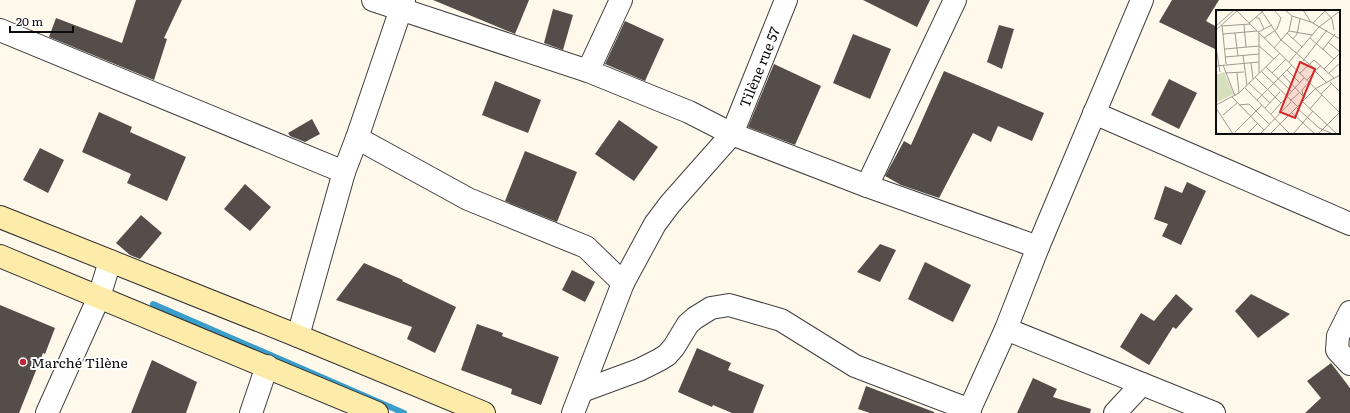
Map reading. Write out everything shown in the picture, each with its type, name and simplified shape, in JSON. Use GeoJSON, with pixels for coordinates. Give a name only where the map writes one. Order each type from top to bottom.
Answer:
{"type":"FeatureCollection","features":[{"type":"Feature","properties":{"kind":"street"},"geometry":{"type":"LineString","coordinates":[[373,0],[402,5],[588,70],[689,112],[732,134],[867,186],[1038,247]]}},
{"type":"Feature","properties":{"kind":"street"},"geometry":{"type":"LineString","coordinates":[[588,70],[621,0]]}},
{"type":"Feature","properties":{"kind":"street","name":"Tilène rue 57"},"geometry":{"type":"LineString","coordinates":[[573,413],[623,283],[655,224],[670,204],[732,134],[786,0]]}},
{"type":"Feature","properties":{"kind":"street"},"geometry":{"type":"LineString","coordinates":[[867,186],[955,0]]}},
{"type":"Feature","properties":{"kind":"street"},"geometry":{"type":"LineString","coordinates":[[582,391],[639,370],[659,360],[667,355],[674,347],[688,324],[695,318],[711,308],[729,304],[781,320],[855,366],[969,412],[1006,329],[1038,247],[1142,0]]}},
{"type":"Feature","properties":{"kind":"street"},"geometry":{"type":"LineString","coordinates":[[298,336],[344,172],[402,5]]}},
{"type":"Feature","properties":{"kind":"street"},"geometry":{"type":"LineString","coordinates":[[0,30],[344,172]]}},
{"type":"Feature","properties":{"kind":"street"},"geometry":{"type":"LineString","coordinates":[[1094,113],[1350,224]]}},
{"type":"Feature","properties":{"kind":"street"},"geometry":{"type":"LineString","coordinates":[[357,138],[468,199],[586,246],[623,283]]}},
{"type":"Feature","properties":{"kind":"street"},"geometry":{"type":"LineString","coordinates":[[0,217],[298,336],[484,413]]}},
{"type":"Feature","properties":{"kind":"street"},"geometry":{"type":"LineString","coordinates":[[0,256],[377,413]]}},
{"type":"Feature","properties":{"kind":"street"},"geometry":{"type":"LineString","coordinates":[[47,413],[99,297],[110,261]]}},
{"type":"Feature","properties":{"kind":"street"},"geometry":{"type":"LineString","coordinates":[[1350,312],[1338,336],[1337,350],[1350,364]]}},
{"type":"Feature","properties":{"kind":"street"},"geometry":{"type":"LineString","coordinates":[[1006,329],[1214,413]]}},
{"type":"Feature","properties":{"kind":"street"},"geometry":{"type":"LineString","coordinates":[[251,413],[267,366]]}},
{"type":"Feature","properties":{"kind":"street"},"geometry":{"type":"LineString","coordinates":[[1115,413],[1142,384]]}},
{"type":"Feature","properties":{"kind":"building"},"geometry":{"type":"Polygon","coordinates":[[[136,0],[182,0],[164,38],[167,39],[154,80],[49,37],[56,18],[122,43],[136,0]]]}},
{"type":"Feature","properties":{"kind":"building"},"geometry":{"type":"Polygon","coordinates":[[[433,0],[529,0],[515,34],[433,0]]]}},
{"type":"Feature","properties":{"kind":"building"},"geometry":{"type":"Polygon","coordinates":[[[863,0],[930,0],[917,27],[863,0]]]}},
{"type":"Feature","properties":{"kind":"building"},"geometry":{"type":"Polygon","coordinates":[[[1172,0],[1219,0],[1206,21],[1216,26],[1216,50],[1159,22],[1172,0]]]}},
{"type":"Feature","properties":{"kind":"building"},"geometry":{"type":"Polygon","coordinates":[[[553,9],[573,15],[563,50],[544,43],[553,9]]]}},
{"type":"Feature","properties":{"kind":"building"},"geometry":{"type":"Polygon","coordinates":[[[625,21],[664,39],[645,81],[605,64],[625,21]]]}},
{"type":"Feature","properties":{"kind":"building"},"geometry":{"type":"Polygon","coordinates":[[[999,25],[1014,29],[1002,69],[987,62],[999,25]]]}},
{"type":"Feature","properties":{"kind":"building"},"geometry":{"type":"Polygon","coordinates":[[[853,34],[891,49],[870,99],[833,83],[853,34]]]}},
{"type":"Feature","properties":{"kind":"building"},"geometry":{"type":"Polygon","coordinates":[[[774,64],[821,86],[795,145],[748,127],[774,64]]]}},
{"type":"Feature","properties":{"kind":"building"},"geometry":{"type":"Polygon","coordinates":[[[944,71],[1044,113],[1032,141],[998,126],[991,142],[973,133],[939,198],[901,185],[885,176],[904,141],[911,145],[944,71]]]}},
{"type":"Feature","properties":{"kind":"building"},"geometry":{"type":"Polygon","coordinates":[[[1169,79],[1197,93],[1179,129],[1151,115],[1169,79]]]}},
{"type":"Feature","properties":{"kind":"building"},"geometry":{"type":"Polygon","coordinates":[[[495,81],[541,100],[528,133],[482,115],[495,81]]]}},
{"type":"Feature","properties":{"kind":"building"},"geometry":{"type":"Polygon","coordinates":[[[99,112],[132,127],[130,132],[186,157],[167,201],[127,183],[131,174],[82,152],[99,112]]]}},
{"type":"Feature","properties":{"kind":"building"},"geometry":{"type":"Polygon","coordinates":[[[312,119],[320,134],[305,142],[290,136],[288,133],[312,119]]]}},
{"type":"Feature","properties":{"kind":"building"},"geometry":{"type":"Polygon","coordinates":[[[619,120],[658,147],[634,181],[595,154],[619,120]]]}},
{"type":"Feature","properties":{"kind":"building"},"geometry":{"type":"Polygon","coordinates":[[[40,148],[64,160],[48,193],[23,180],[40,148]]]}},
{"type":"Feature","properties":{"kind":"building"},"geometry":{"type":"Polygon","coordinates":[[[525,151],[577,172],[557,222],[505,201],[525,151]]]}},
{"type":"Feature","properties":{"kind":"building"},"geometry":{"type":"Polygon","coordinates":[[[1187,182],[1206,191],[1181,245],[1162,236],[1168,224],[1154,219],[1165,186],[1182,193],[1187,182]]]}},
{"type":"Feature","properties":{"kind":"building"},"geometry":{"type":"Polygon","coordinates":[[[245,184],[271,207],[250,231],[224,209],[245,184]]]}},
{"type":"Feature","properties":{"kind":"building"},"geometry":{"type":"Polygon","coordinates":[[[141,215],[162,233],[140,259],[130,255],[116,243],[141,215]]]}},
{"type":"Feature","properties":{"kind":"building"},"geometry":{"type":"Polygon","coordinates":[[[880,244],[896,250],[880,282],[857,272],[880,244]]]}},
{"type":"Feature","properties":{"kind":"building"},"geometry":{"type":"Polygon","coordinates":[[[925,262],[971,285],[953,322],[908,299],[925,262]]]}},
{"type":"Feature","properties":{"kind":"building"},"geometry":{"type":"Polygon","coordinates":[[[364,263],[403,280],[402,281],[456,307],[435,353],[407,339],[412,327],[336,300],[364,263]]]}},
{"type":"Feature","properties":{"kind":"building"},"geometry":{"type":"Polygon","coordinates":[[[572,270],[595,282],[585,302],[562,290],[572,270]]]}},
{"type":"Feature","properties":{"kind":"building"},"geometry":{"type":"Polygon","coordinates":[[[1176,294],[1193,309],[1176,329],[1173,327],[1149,365],[1120,347],[1141,313],[1154,321],[1176,294]]]}},
{"type":"Feature","properties":{"kind":"building"},"geometry":{"type":"Polygon","coordinates":[[[1251,294],[1290,314],[1258,338],[1235,311],[1251,294]]]}},
{"type":"Feature","properties":{"kind":"building","name":"Marché Tilène"},"geometry":{"type":"Polygon","coordinates":[[[0,305],[55,328],[45,354],[43,353],[19,413],[0,413],[0,305]]]}},
{"type":"Feature","properties":{"kind":"building"},"geometry":{"type":"Polygon","coordinates":[[[477,324],[503,333],[502,336],[559,357],[541,405],[511,394],[512,389],[461,370],[477,324]]]}},
{"type":"Feature","properties":{"kind":"building"},"geometry":{"type":"Polygon","coordinates":[[[697,348],[731,363],[728,370],[764,385],[753,413],[732,413],[713,405],[712,407],[678,392],[697,348]]]}},
{"type":"Feature","properties":{"kind":"building"},"geometry":{"type":"Polygon","coordinates":[[[152,360],[197,382],[186,413],[131,413],[152,360]]]}},
{"type":"Feature","properties":{"kind":"building"},"geometry":{"type":"Polygon","coordinates":[[[1331,363],[1350,388],[1350,413],[1305,413],[1321,398],[1307,381],[1331,363]]]}},
{"type":"Feature","properties":{"kind":"building"},"geometry":{"type":"Polygon","coordinates":[[[1033,378],[1057,389],[1053,397],[1091,409],[1090,413],[1017,413],[1033,378]]]}},
{"type":"Feature","properties":{"kind":"building"},"geometry":{"type":"Polygon","coordinates":[[[866,386],[934,413],[870,413],[858,409],[866,386]]]}},
{"type":"Feature","properties":{"kind":"waterway"},"geometry":{"type":"LineString","coordinates":[[153,304],[404,413]]}},
{"type":"Feature","properties":{"kind":"place","name":"Marché Tilène"},"geometry":{"type":"Point","coordinates":[23,362]}}]}
